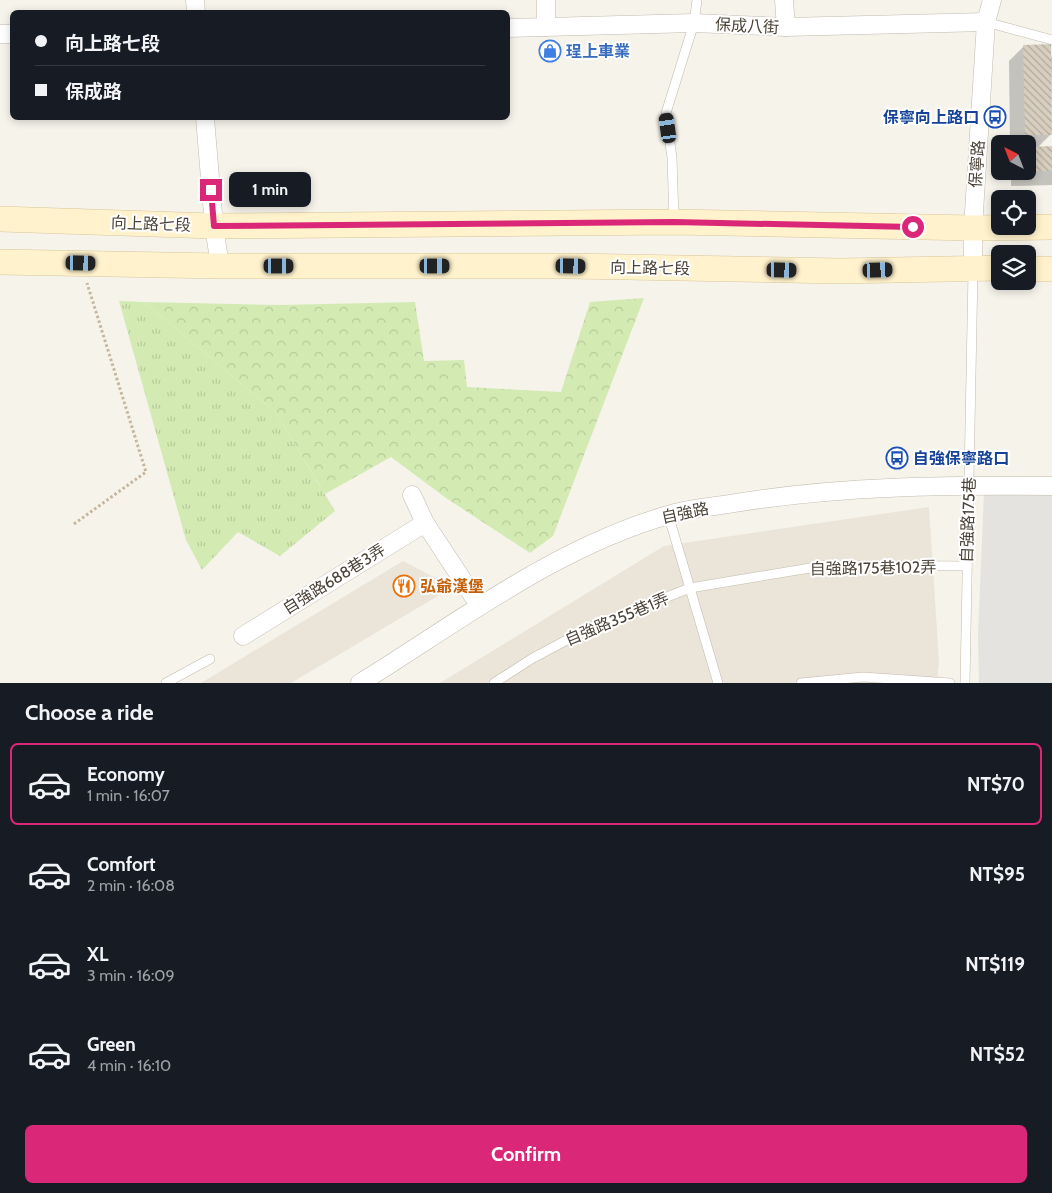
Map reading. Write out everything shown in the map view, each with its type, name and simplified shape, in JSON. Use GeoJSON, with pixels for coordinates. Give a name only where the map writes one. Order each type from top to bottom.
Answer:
{"type":"FeatureCollection","features":[{"type":"Feature","properties":{"kind":"main road","name":"向上路七段"},"geometry":{"type":"LineString","coordinates":[[0,219],[214,226],[674,222],[973,228],[1052,227]]}},
{"type":"Feature","properties":{"kind":"main road","name":"向上路七段"},"geometry":{"type":"LineString","coordinates":[[0,262],[220,266],[571,266],[840,271],[991,268]]}},
{"type":"Feature","properties":{"kind":"main road"},"geometry":{"type":"LineString","coordinates":[[1036,269],[1052,269]]}},
{"type":"Feature","properties":{"kind":"street"},"geometry":{"type":"LineString","coordinates":[[546,0],[546,27]]}},
{"type":"Feature","properties":{"kind":"street"},"geometry":{"type":"LineString","coordinates":[[784,0],[786,28]]}},
{"type":"Feature","properties":{"kind":"street","name":"保寧路"},"geometry":{"type":"LineString","coordinates":[[973,268],[973,228],[986,22],[992,0]]}},
{"type":"Feature","properties":{"kind":"street","name":"保成八街"},"geometry":{"type":"LineString","coordinates":[[510,28],[694,23],[786,28],[986,22]]}},
{"type":"Feature","properties":{"kind":"street"},"geometry":{"type":"LineString","coordinates":[[205,120],[214,226],[220,266]]}},
{"type":"Feature","properties":{"kind":"street","name":"自強路"},"geometry":{"type":"LineString","coordinates":[[366,681],[479,605],[587,546],[668,514],[783,496],[864,489],[1052,486]]}},
{"type":"Feature","properties":{"kind":"street"},"geometry":{"type":"LineString","coordinates":[[412,495],[425,523],[479,605]]}},
{"type":"Feature","properties":{"kind":"street","name":"自強路688巷3弄"},"geometry":{"type":"LineString","coordinates":[[243,636],[425,523]]}},
{"type":"Feature","properties":{"kind":"lane"},"geometry":{"type":"LineString","coordinates":[[674,222],[672,158],[666,113],[694,23],[697,0]]}},
{"type":"Feature","properties":{"kind":"lane"},"geometry":{"type":"LineString","coordinates":[[986,22],[1052,40]]}},
{"type":"Feature","properties":{"kind":"lane","name":"自強路175巷"},"geometry":{"type":"LineString","coordinates":[[964,683],[970,486],[973,268]]}},
{"type":"Feature","properties":{"kind":"lane"},"geometry":{"type":"LineString","coordinates":[[668,514],[718,683]]}},
{"type":"Feature","properties":{"kind":"lane","name":"自強路175巷102弄"},"geometry":{"type":"LineString","coordinates":[[690,588],[828,565],[967,566]]}},
{"type":"Feature","properties":{"kind":"lane","name":"自強路355巷1弄"},"geometry":{"type":"LineString","coordinates":[[494,683],[532,658],[593,626],[690,588]]}},
{"type":"Feature","properties":{"kind":"lane"},"geometry":{"type":"LineString","coordinates":[[166,683],[210,659]]}},
{"type":"Feature","properties":{"kind":"lane"},"geometry":{"type":"LineString","coordinates":[[801,683],[863,678],[950,683]]}},
{"type":"Feature","properties":{"kind":"path"},"geometry":{"type":"LineString","coordinates":[[74,524],[146,472],[81,263]]}},
{"type":"Feature","properties":{"kind":"shaded area"},"geometry":{"type":"Polygon","coordinates":[[[984,492],[1052,492],[1052,683],[979,683],[978,636],[984,492]]]}},
{"type":"Feature","properties":{"kind":"shaded area"},"geometry":{"type":"Polygon","coordinates":[[[929,507],[939,662],[937,683],[440,683],[664,546],[929,507]]]}},
{"type":"Feature","properties":{"kind":"shaded area"},"geometry":{"type":"Polygon","coordinates":[[[403,561],[453,587],[291,683],[201,683],[403,561]]]}},
{"type":"Feature","properties":{"kind":"green space"},"geometry":{"type":"Polygon","coordinates":[[[644,298],[553,536],[530,553],[446,498],[391,457],[325,494],[276,413],[144,302],[279,305],[415,302],[424,361],[464,360],[467,387],[561,392],[590,302],[644,298]]]}},
{"type":"Feature","properties":{"kind":"green space"},"geometry":{"type":"Polygon","coordinates":[[[119,301],[144,302],[276,413],[335,511],[280,556],[238,532],[202,570],[186,540],[119,301]]]}},
{"type":"Feature","properties":{"kind":"building"},"geometry":{"type":"Polygon","coordinates":[[[1051,44],[1052,135],[1025,135],[1023,45],[1051,44]]]}},
{"type":"Feature","properties":{"kind":"building"},"geometry":{"type":"Polygon","coordinates":[[[1052,146],[1052,171],[1036,171],[1036,147],[1052,146]]]}},
{"type":"Feature","properties":{"kind":"place","name":"珵上車業"},"geometry":{"type":"Point","coordinates":[550,51]}},
{"type":"Feature","properties":{"kind":"place","name":"保寧向上路口"},"geometry":{"type":"Point","coordinates":[995,117]}},
{"type":"Feature","properties":{"kind":"place","name":"自強保寧路口"},"geometry":{"type":"Point","coordinates":[897,458]}},
{"type":"Feature","properties":{"kind":"place","name":"弘爺漢堡"},"geometry":{"type":"Point","coordinates":[404,586]}},
{"type":"Feature","properties":{"kind":"route"},"geometry":{"type":"LineString","coordinates":[[211,190],[214,226],[674,222],[913,227]]}}]}
